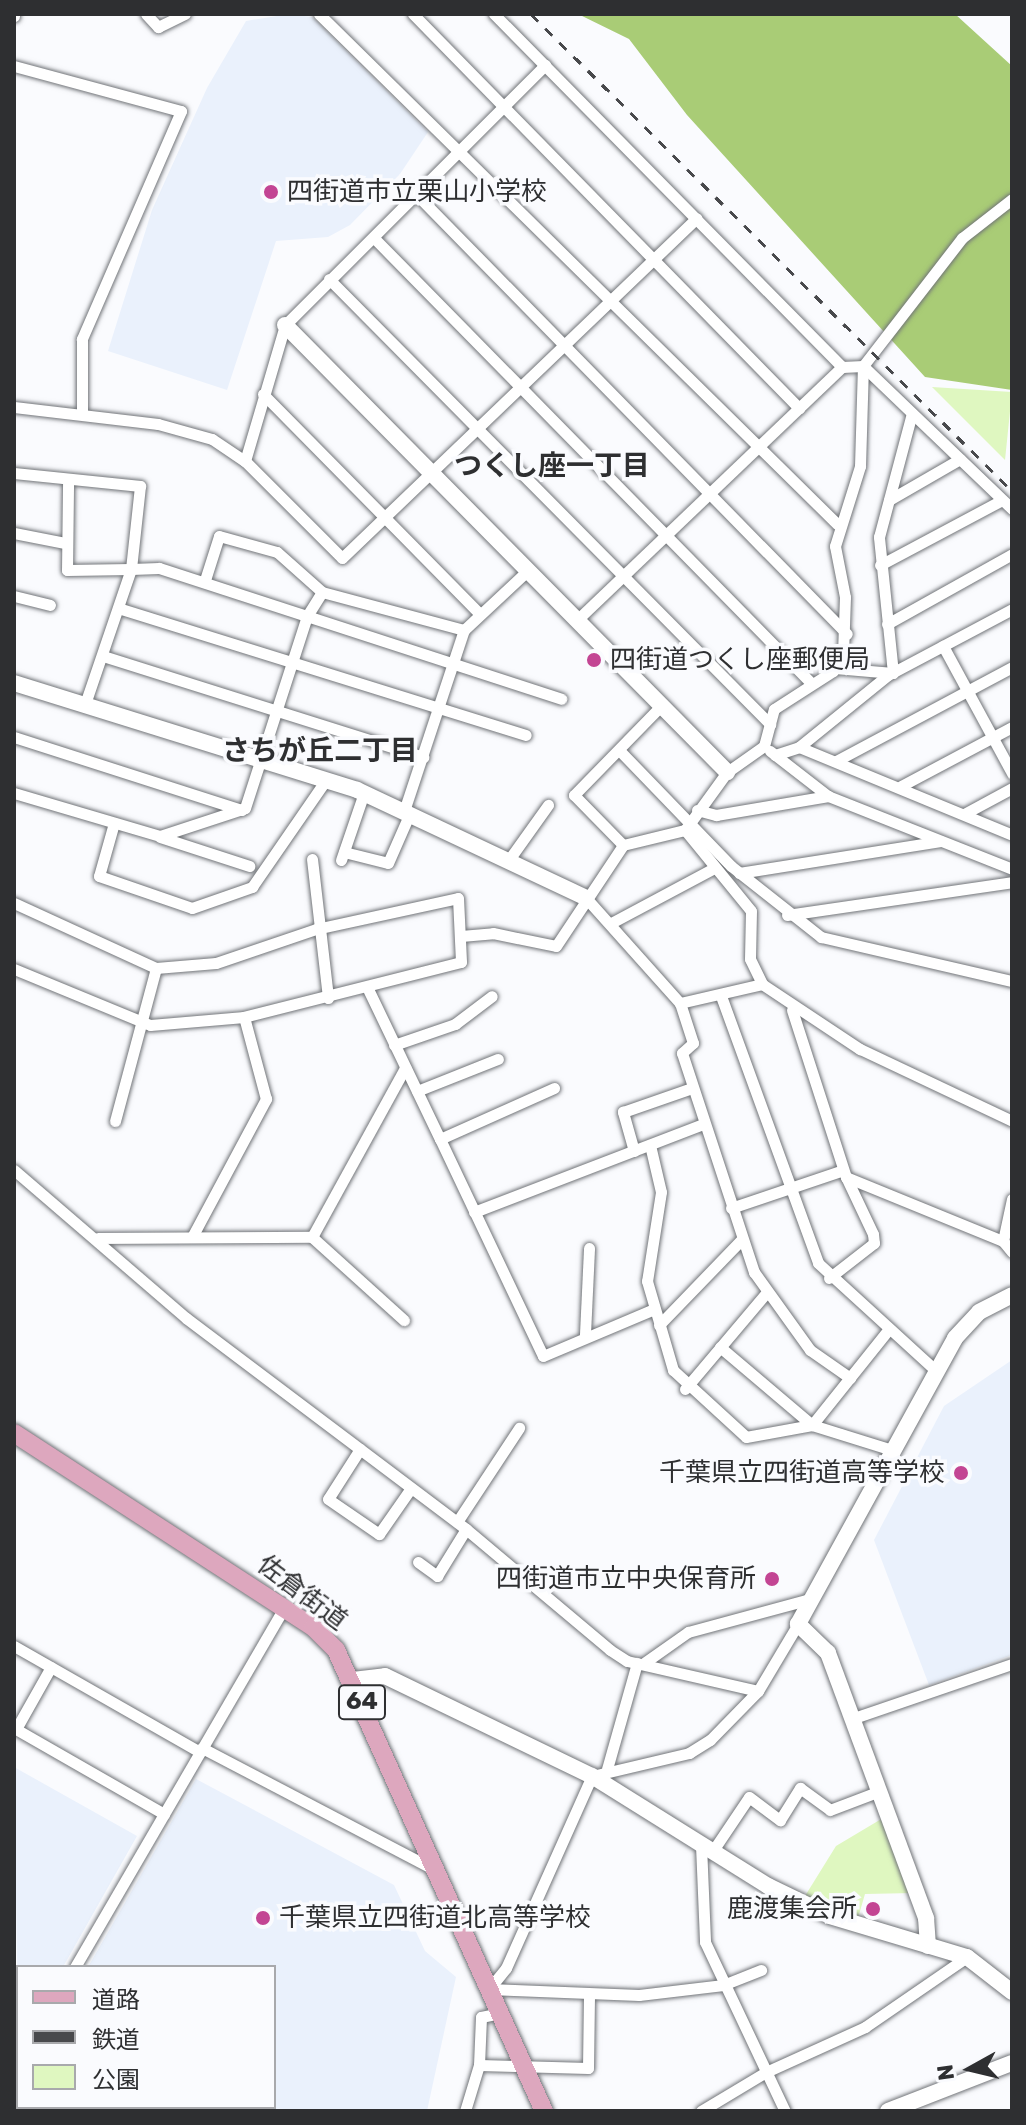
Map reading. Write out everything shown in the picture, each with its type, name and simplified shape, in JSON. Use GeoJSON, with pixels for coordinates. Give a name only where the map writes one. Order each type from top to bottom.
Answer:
{"type":"FeatureCollection","features":[{"type":"Feature","properties":{"kind":"main road","name":"佐倉街道"},"geometry":{"type":"LineString","coordinates":[[14,1433],[326,1638],[353,1680],[544,2111]]}},
{"type":"Feature","properties":{"kind":"street"},"geometry":{"type":"LineString","coordinates":[[146,14],[158,27],[185,14]]}},
{"type":"Feature","properties":{"kind":"street"},"geometry":{"type":"LineString","coordinates":[[319,14],[756,450],[837,524]]}},
{"type":"Feature","properties":{"kind":"street"},"geometry":{"type":"LineString","coordinates":[[413,14],[799,408]]}},
{"type":"Feature","properties":{"kind":"street"},"geometry":{"type":"LineString","coordinates":[[494,14],[842,367]]}},
{"type":"Feature","properties":{"kind":"street"},"geometry":{"type":"LineString","coordinates":[[245,461],[285,325],[545,65]]}},
{"type":"Feature","properties":{"kind":"street"},"geometry":{"type":"LineString","coordinates":[[14,66],[181,111],[82,339],[82,414]]}},
{"type":"Feature","properties":{"kind":"street"},"geometry":{"type":"LineString","coordinates":[[415,193],[847,634]]}},
{"type":"Feature","properties":{"kind":"street"},"geometry":{"type":"LineString","coordinates":[[835,668],[847,634],[837,524],[860,466],[863,366],[962,238],[1012,199]]}},
{"type":"Feature","properties":{"kind":"street"},"geometry":{"type":"LineString","coordinates":[[14,407],[187,429],[245,461],[342,558],[696,218]]}},
{"type":"Feature","properties":{"kind":"street"},"geometry":{"type":"LineString","coordinates":[[374,238],[811,683]]}},
{"type":"Feature","properties":{"kind":"street"},"geometry":{"type":"LineString","coordinates":[[329,279],[620,579],[770,724]]}},
{"type":"Feature","properties":{"kind":"street"},"geometry":{"type":"LineString","coordinates":[[285,325],[727,772]]}},
{"type":"Feature","properties":{"kind":"street"},"geometry":{"type":"LineString","coordinates":[[576,621],[842,367],[863,366],[1012,509]]}},
{"type":"Feature","properties":{"kind":"street"},"geometry":{"type":"LineString","coordinates":[[263,394],[480,614]]}},
{"type":"Feature","properties":{"kind":"street"},"geometry":{"type":"LineString","coordinates":[[893,673],[880,565],[889,500],[912,413]]}},
{"type":"Feature","properties":{"kind":"street"},"geometry":{"type":"LineString","coordinates":[[889,500],[960,459]]}},
{"type":"Feature","properties":{"kind":"street"},"geometry":{"type":"LineString","coordinates":[[14,473],[68,483],[140,486],[131,569],[85,704]]}},
{"type":"Feature","properties":{"kind":"street"},"geometry":{"type":"LineString","coordinates":[[68,483],[67,570],[131,569],[205,580],[454,666],[561,699]]}},
{"type":"Feature","properties":{"kind":"street"},"geometry":{"type":"LineString","coordinates":[[880,565],[1002,500]]}},
{"type":"Feature","properties":{"kind":"street"},"geometry":{"type":"LineString","coordinates":[[14,533],[65,543]]}},
{"type":"Feature","properties":{"kind":"street"},"geometry":{"type":"LineString","coordinates":[[205,580],[219,536],[277,552],[322,592],[464,630]]}},
{"type":"Feature","properties":{"kind":"street"},"geometry":{"type":"LineString","coordinates":[[887,624],[1012,554]]}},
{"type":"Feature","properties":{"kind":"street"},"geometry":{"type":"LineString","coordinates":[[364,793],[343,856],[388,863],[464,630],[526,572]]}},
{"type":"Feature","properties":{"kind":"street"},"geometry":{"type":"LineString","coordinates":[[242,810],[307,616],[322,592]]}},
{"type":"Feature","properties":{"kind":"street"},"geometry":{"type":"LineString","coordinates":[[14,596],[50,605]]}},
{"type":"Feature","properties":{"kind":"street"},"geometry":{"type":"LineString","coordinates":[[118,608],[526,735]]}},
{"type":"Feature","properties":{"kind":"street"},"geometry":{"type":"LineString","coordinates":[[775,755],[799,747],[893,673],[1012,609]]}},
{"type":"Feature","properties":{"kind":"street"},"geometry":{"type":"LineString","coordinates":[[943,646],[1012,773]]}},
{"type":"Feature","properties":{"kind":"street"},"geometry":{"type":"LineString","coordinates":[[103,656],[423,757]]}},
{"type":"Feature","properties":{"kind":"street"},"geometry":{"type":"LineString","coordinates":[[836,761],[1012,667]]}},
{"type":"Feature","properties":{"kind":"street"},"geometry":{"type":"LineString","coordinates":[[461,936],[493,933],[556,946],[623,845],[687,825],[727,772],[764,746],[770,724],[785,697],[835,668],[893,673]]}},
{"type":"Feature","properties":{"kind":"street"},"geometry":{"type":"LineString","coordinates":[[14,683],[364,793],[586,898],[613,922],[680,1003],[693,1043],[682,1053],[692,1088],[741,1240],[766,1293],[810,1350],[850,1378]]}},
{"type":"Feature","properties":{"kind":"street"},"geometry":{"type":"LineString","coordinates":[[623,845],[574,795],[661,706]]}},
{"type":"Feature","properties":{"kind":"street"},"geometry":{"type":"LineString","coordinates":[[901,786],[1012,727]]}},
{"type":"Feature","properties":{"kind":"street"},"geometry":{"type":"LineString","coordinates":[[14,737],[242,810]]}},
{"type":"Feature","properties":{"kind":"street"},"geometry":{"type":"LineString","coordinates":[[764,746],[828,796],[1012,869]]}},
{"type":"Feature","properties":{"kind":"street"},"geometry":{"type":"LineString","coordinates":[[799,747],[901,786],[1012,835]]}},
{"type":"Feature","properties":{"kind":"street"},"geometry":{"type":"LineString","coordinates":[[619,750],[687,825],[787,915],[821,937],[1012,981]]}},
{"type":"Feature","properties":{"kind":"street"},"geometry":{"type":"LineString","coordinates":[[114,823],[99,876],[192,908],[252,887],[325,781]]}},
{"type":"Feature","properties":{"kind":"street"},"geometry":{"type":"LineString","coordinates":[[964,814],[1012,788]]}},
{"type":"Feature","properties":{"kind":"street"},"geometry":{"type":"LineString","coordinates":[[14,793],[249,866]]}},
{"type":"Feature","properties":{"kind":"street"},"geometry":{"type":"LineString","coordinates":[[697,810],[716,815],[828,796]]}},
{"type":"Feature","properties":{"kind":"street"},"geometry":{"type":"LineString","coordinates":[[508,861],[548,805]]}},
{"type":"Feature","properties":{"kind":"street"},"geometry":{"type":"LineString","coordinates":[[160,836],[242,810]]}},
{"type":"Feature","properties":{"kind":"street"},"geometry":{"type":"LineString","coordinates":[[687,825],[714,868],[751,911],[750,959],[762,984],[792,1010],[1012,1121]]}},
{"type":"Feature","properties":{"kind":"street"},"geometry":{"type":"LineString","coordinates":[[739,873],[941,841]]}},
{"type":"Feature","properties":{"kind":"street"},"geometry":{"type":"LineString","coordinates":[[312,859],[316,929],[328,998]]}},
{"type":"Feature","properties":{"kind":"street"},"geometry":{"type":"LineString","coordinates":[[613,922],[714,868]]}},
{"type":"Feature","properties":{"kind":"street"},"geometry":{"type":"LineString","coordinates":[[787,915],[1012,882]]}},
{"type":"Feature","properties":{"kind":"street"},"geometry":{"type":"LineString","coordinates":[[14,903],[156,968],[216,963],[316,929],[458,898],[461,936],[461,962],[368,989],[244,1017],[147,1025],[14,969]]}},
{"type":"Feature","properties":{"kind":"street"},"geometry":{"type":"LineString","coordinates":[[115,1121],[147,1025],[156,968]]}},
{"type":"Feature","properties":{"kind":"street"},"geometry":{"type":"LineString","coordinates":[[996,975],[1012,973]]}},
{"type":"Feature","properties":{"kind":"street"},"geometry":{"type":"LineString","coordinates":[[680,1003],[721,996],[762,984]]}},
{"type":"Feature","properties":{"kind":"street"},"geometry":{"type":"LineString","coordinates":[[368,989],[543,1356],[585,1334],[654,1309]]}},
{"type":"Feature","properties":{"kind":"street"},"geometry":{"type":"LineString","coordinates":[[394,1045],[455,1024],[492,996]]}},
{"type":"Feature","properties":{"kind":"street"},"geometry":{"type":"LineString","coordinates":[[721,996],[787,1189],[829,1278],[935,1370]]}},
{"type":"Feature","properties":{"kind":"street"},"geometry":{"type":"LineString","coordinates":[[792,1010],[844,1174],[874,1243],[829,1278]]}},
{"type":"Feature","properties":{"kind":"street"},"geometry":{"type":"LineString","coordinates":[[192,1237],[266,1099],[244,1017]]}},
{"type":"Feature","properties":{"kind":"street"},"geometry":{"type":"LineString","coordinates":[[417,1091],[498,1059]]}},
{"type":"Feature","properties":{"kind":"street"},"geometry":{"type":"LineString","coordinates":[[312,1237],[405,1068]]}},
{"type":"Feature","properties":{"kind":"street"},"geometry":{"type":"LineString","coordinates":[[440,1139],[554,1088]]}},
{"type":"Feature","properties":{"kind":"street"},"geometry":{"type":"LineString","coordinates":[[634,1151],[623,1112],[692,1088]]}},
{"type":"Feature","properties":{"kind":"street"},"geometry":{"type":"LineString","coordinates":[[474,1212],[703,1124]]}},
{"type":"Feature","properties":{"kind":"street"},"geometry":{"type":"LineString","coordinates":[[650,1145],[661,1192],[647,1281],[659,1325],[685,1389],[746,1437],[812,1425],[888,1330]]}},
{"type":"Feature","properties":{"kind":"street"},"geometry":{"type":"LineString","coordinates":[[14,1170],[98,1238],[186,1318],[461,1526],[610,1650],[640,1663],[758,1691]]}},
{"type":"Feature","properties":{"kind":"street"},"geometry":{"type":"LineString","coordinates":[[731,1208],[844,1174],[1003,1241],[1012,1252]]}},
{"type":"Feature","properties":{"kind":"street"},"geometry":{"type":"LineString","coordinates":[[1003,1241],[1012,1199]]}},
{"type":"Feature","properties":{"kind":"street"},"geometry":{"type":"LineString","coordinates":[[98,1238],[312,1237],[404,1320]]}},
{"type":"Feature","properties":{"kind":"street"},"geometry":{"type":"LineString","coordinates":[[659,1325],[741,1240]]}},
{"type":"Feature","properties":{"kind":"street"},"geometry":{"type":"LineString","coordinates":[[585,1334],[589,1248]]}},
{"type":"Feature","properties":{"kind":"street"},"geometry":{"type":"LineString","coordinates":[[685,1389],[766,1293]]}},
{"type":"Feature","properties":{"kind":"street"},"geometry":{"type":"LineString","coordinates":[[600,1773],[689,1753],[758,1691],[798,1624],[935,1370],[970,1319],[1012,1295]]}},
{"type":"Feature","properties":{"kind":"street"},"geometry":{"type":"LineString","coordinates":[[720,1347],[812,1425],[892,1450]]}},
{"type":"Feature","properties":{"kind":"street"},"geometry":{"type":"LineString","coordinates":[[418,1562],[437,1576],[461,1526],[519,1428]]}},
{"type":"Feature","properties":{"kind":"street"},"geometry":{"type":"LineString","coordinates":[[360,1449],[328,1499],[379,1534],[411,1488]]}},
{"type":"Feature","properties":{"kind":"street"},"geometry":{"type":"LineString","coordinates":[[489,1989],[506,1968],[600,1773],[640,1663],[688,1632],[810,1599]]}},
{"type":"Feature","properties":{"kind":"street"},"geometry":{"type":"LineString","coordinates":[[76,1965],[284,1608]]}},
{"type":"Feature","properties":{"kind":"street"},"geometry":{"type":"LineString","coordinates":[[798,1624],[822,1639],[854,1718],[926,1918],[928,1946]]}},
{"type":"Feature","properties":{"kind":"street"},"geometry":{"type":"LineString","coordinates":[[14,1646],[201,1750],[437,1870]]}},
{"type":"Feature","properties":{"kind":"street"},"geometry":{"type":"LineString","coordinates":[[854,1718],[1012,1664]]}},
{"type":"Feature","properties":{"kind":"street"},"geometry":{"type":"LineString","coordinates":[[51,1667],[15,1729],[164,1814]]}},
{"type":"Feature","properties":{"kind":"street"},"geometry":{"type":"LineString","coordinates":[[353,1680],[385,1676],[600,1773],[707,1849],[830,1916],[967,1957],[1012,1992]]}},
{"type":"Feature","properties":{"kind":"street"},"geometry":{"type":"LineString","coordinates":[[785,2111],[705,1942],[707,1849],[749,1797],[780,1820],[800,1788],[830,1810],[880,1791]]}},
{"type":"Feature","properties":{"kind":"street"},"geometry":{"type":"LineString","coordinates":[[701,2111],[766,2072],[865,2027],[967,1957]]}},
{"type":"Feature","properties":{"kind":"street"},"geometry":{"type":"LineString","coordinates":[[489,1989],[589,1997],[723,1985],[761,1970]]}},
{"type":"Feature","properties":{"kind":"street"},"geometry":{"type":"LineString","coordinates":[[479,2065],[588,2068],[589,1997]]}},
{"type":"Feature","properties":{"kind":"street"},"geometry":{"type":"LineString","coordinates":[[465,2111],[479,2065],[481,2017],[500,2013]]}},
{"type":"Feature","properties":{"kind":"street"},"geometry":{"type":"LineString","coordinates":[[888,2111],[1012,2063]]}},
{"type":"Feature","properties":{"kind":"shaded area","name":"四街道市立栗山小学校"},"geometry":{"type":"Polygon","coordinates":[[[289,14],[312,17],[428,132],[400,174],[350,225],[328,237],[276,241],[227,390],[108,351],[152,210],[207,88],[246,21],[289,14]]]}},
{"type":"Feature","properties":{"kind":"shaded area","name":"千葉県立四街道高等学校"},"geometry":{"type":"Polygon","coordinates":[[[1012,1360],[1012,1655],[929,1685],[874,1540],[944,1406],[1012,1360]]]}},
{"type":"Feature","properties":{"kind":"shaded area"},"geometry":{"type":"Polygon","coordinates":[[[14,1767],[137,1836],[64,1965],[17,1965],[14,1767]]]}},
{"type":"Feature","properties":{"kind":"shaded area","name":"千葉県立四街道北高等学校"},"geometry":{"type":"Polygon","coordinates":[[[196,1779],[394,1885],[425,1951],[456,1977],[427,2111],[276,2109],[276,1965],[89,1965],[196,1779]]]}},
{"type":"Feature","properties":{"kind":"green space"},"geometry":{"type":"Polygon","coordinates":[[[578,14],[955,14],[1012,66],[1012,390],[925,377],[687,115],[629,39],[578,14]]]}},
{"type":"Feature","properties":{"kind":"green space"},"geometry":{"type":"Polygon","coordinates":[[[932,387],[1012,392],[1005,460],[932,387]]]}},
{"type":"Feature","properties":{"kind":"green space"},"geometry":{"type":"Polygon","coordinates":[[[883,1818],[914,1893],[865,1894],[858,1918],[805,1896],[836,1846],[883,1818]]]}},
{"type":"Feature","properties":{"kind":"railway"},"geometry":{"type":"LineString","coordinates":[[531,14],[1012,491]]}},
{"type":"Feature","properties":{"kind":"place","name":"四街道市立栗山小学校"},"geometry":{"type":"Point","coordinates":[271,192]}},
{"type":"Feature","properties":{"kind":"place","name":"四街道つくし座郵便局"},"geometry":{"type":"Point","coordinates":[594,660]}},
{"type":"Feature","properties":{"kind":"place","name":"千葉県立四街道高等学校"},"geometry":{"type":"Point","coordinates":[961,1473]}},
{"type":"Feature","properties":{"kind":"place","name":"四街道市立中央保育所"},"geometry":{"type":"Point","coordinates":[772,1579]}},
{"type":"Feature","properties":{"kind":"place","name":"鹿渡集会所"},"geometry":{"type":"Point","coordinates":[873,1909]}},
{"type":"Feature","properties":{"kind":"place","name":"千葉県立四街道北高等学校"},"geometry":{"type":"Point","coordinates":[263,1918]}},
{"type":"Feature","properties":{"kind":"district","name":"つくし座一丁目"},"geometry":{"type":"Point","coordinates":[552,466]}},
{"type":"Feature","properties":{"kind":"district","name":"さちが丘二丁目"},"geometry":{"type":"Point","coordinates":[320,751]}}]}
